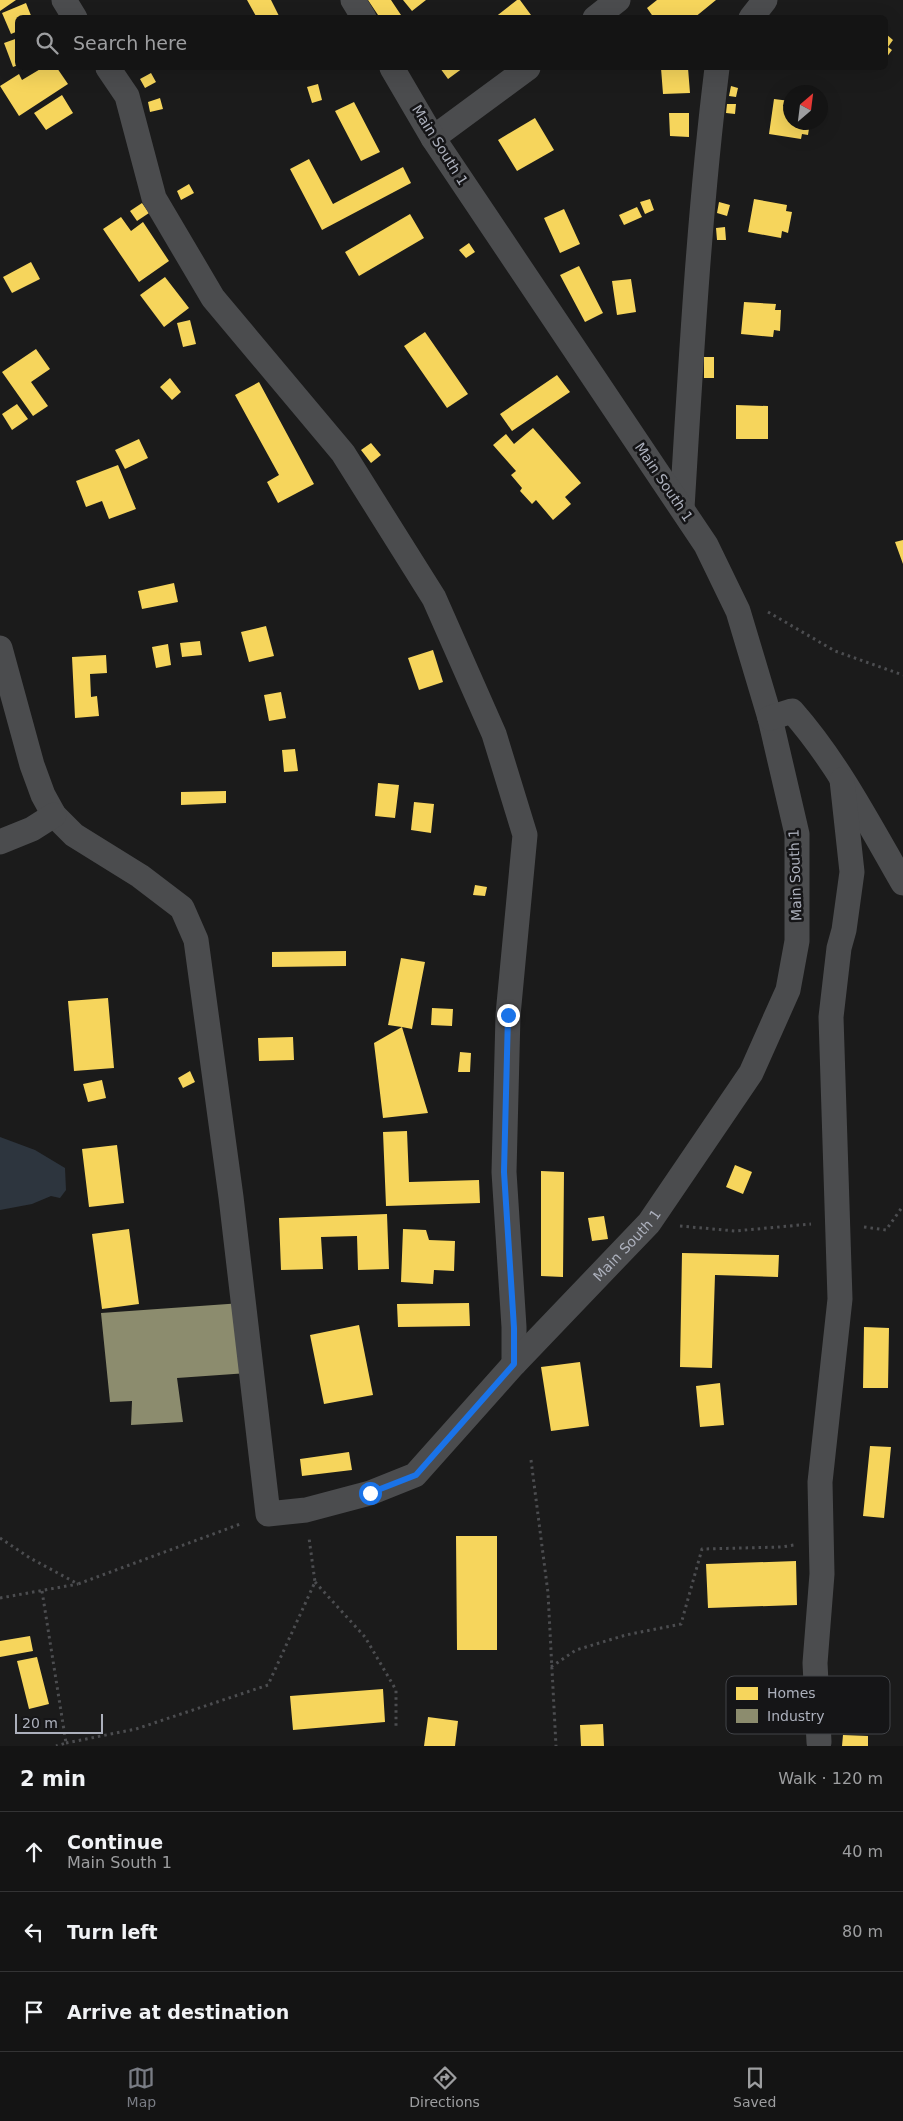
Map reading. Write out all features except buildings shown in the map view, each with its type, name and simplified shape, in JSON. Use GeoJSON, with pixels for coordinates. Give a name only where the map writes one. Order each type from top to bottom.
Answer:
{"type":"FeatureCollection","features":[{"type":"Feature","properties":{"kind":"street"},"geometry":{"type":"LineString","coordinates":[[64,0],[73,15]]}},
{"type":"Feature","properties":{"kind":"street"},"geometry":{"type":"LineString","coordinates":[[353,0],[362,15]]}},
{"type":"Feature","properties":{"kind":"street"},"geometry":{"type":"LineString","coordinates":[[599,15],[618,0]]}},
{"type":"Feature","properties":{"kind":"street"},"geometry":{"type":"LineString","coordinates":[[753,15],[765,0]]}},
{"type":"Feature","properties":{"kind":"street"},"geometry":{"type":"LineString","coordinates":[[109,70],[127,96],[154,198],[213,298],[343,453],[434,598],[494,734],[525,835],[508,1015],[504,1172],[514,1328],[514,1364]]}},
{"type":"Feature","properties":{"kind":"street","name":"Main South 1"},"geometry":{"type":"LineString","coordinates":[[268,1514],[306,1510],[370,1493],[416,1475],[514,1364],[649,1223],[751,1073],[788,990],[797,941],[797,834],[770,718],[738,611],[706,545],[433,138],[393,70]]}},
{"type":"Feature","properties":{"kind":"street"},"geometry":{"type":"LineString","coordinates":[[433,138],[525,70]]}},
{"type":"Feature","properties":{"kind":"street"},"geometry":{"type":"LineString","coordinates":[[682,508],[693,324],[709,134],[718,70]]}},
{"type":"Feature","properties":{"kind":"street"},"geometry":{"type":"LineString","coordinates":[[0,648],[32,765],[43,795],[54,815],[74,835],[140,876],[182,908],[196,940],[231,1198],[268,1514]]}},
{"type":"Feature","properties":{"kind":"street"},"geometry":{"type":"LineString","coordinates":[[770,718],[792,711],[811,732],[870,823],[903,883]]}},
{"type":"Feature","properties":{"kind":"street"},"geometry":{"type":"LineString","coordinates":[[816,1676],[822,1574],[820,1482],[840,1299],[831,1017],[839,948],[844,930],[852,872],[842,780]]}},
{"type":"Feature","properties":{"kind":"street"},"geometry":{"type":"LineString","coordinates":[[0,842],[32,829],[54,815]]}},
{"type":"Feature","properties":{"kind":"street"},"geometry":{"type":"LineString","coordinates":[[819,1734],[819,1742]]}},
{"type":"Feature","properties":{"kind":"path"},"geometry":{"type":"LineString","coordinates":[[738,611],[763,610],[835,651],[903,675]]}},
{"type":"Feature","properties":{"kind":"path"},"geometry":{"type":"LineString","coordinates":[[649,1223],[735,1231],[838,1222],[886,1230],[903,1206]]}},
{"type":"Feature","properties":{"kind":"path"},"geometry":{"type":"LineString","coordinates":[[531,1460],[548,1593],[556,1746]]}},
{"type":"Feature","properties":{"kind":"path"},"geometry":{"type":"LineString","coordinates":[[56,1746],[136,1729],[268,1685],[315,1582],[306,1510]]}},
{"type":"Feature","properties":{"kind":"path"},"geometry":{"type":"LineString","coordinates":[[0,1598],[78,1584],[268,1514]]}},
{"type":"Feature","properties":{"kind":"path"},"geometry":{"type":"LineString","coordinates":[[0,1538],[30,1558],[78,1584]]}},
{"type":"Feature","properties":{"kind":"path"},"geometry":{"type":"LineString","coordinates":[[551,1667],[576,1650],[626,1635],[681,1624],[702,1549],[782,1548],[821,1539]]}},
{"type":"Feature","properties":{"kind":"path"},"geometry":{"type":"LineString","coordinates":[[315,1582],[365,1637],[396,1690],[396,1727]]}},
{"type":"Feature","properties":{"kind":"path"},"geometry":{"type":"LineString","coordinates":[[42,1591],[66,1743]]}},
{"type":"Feature","properties":{"kind":"shaded area"},"geometry":{"type":"Polygon","coordinates":[[[0,1137],[35,1150],[65,1168],[66,1190],[60,1198],[51,1196],[32,1204],[0,1210],[0,1137]]]}},
{"type":"Feature","properties":{"kind":"route"},"geometry":{"type":"LineString","coordinates":[[370,1493],[416,1475],[514,1364],[514,1328],[504,1172],[508,1015]]}}]}
